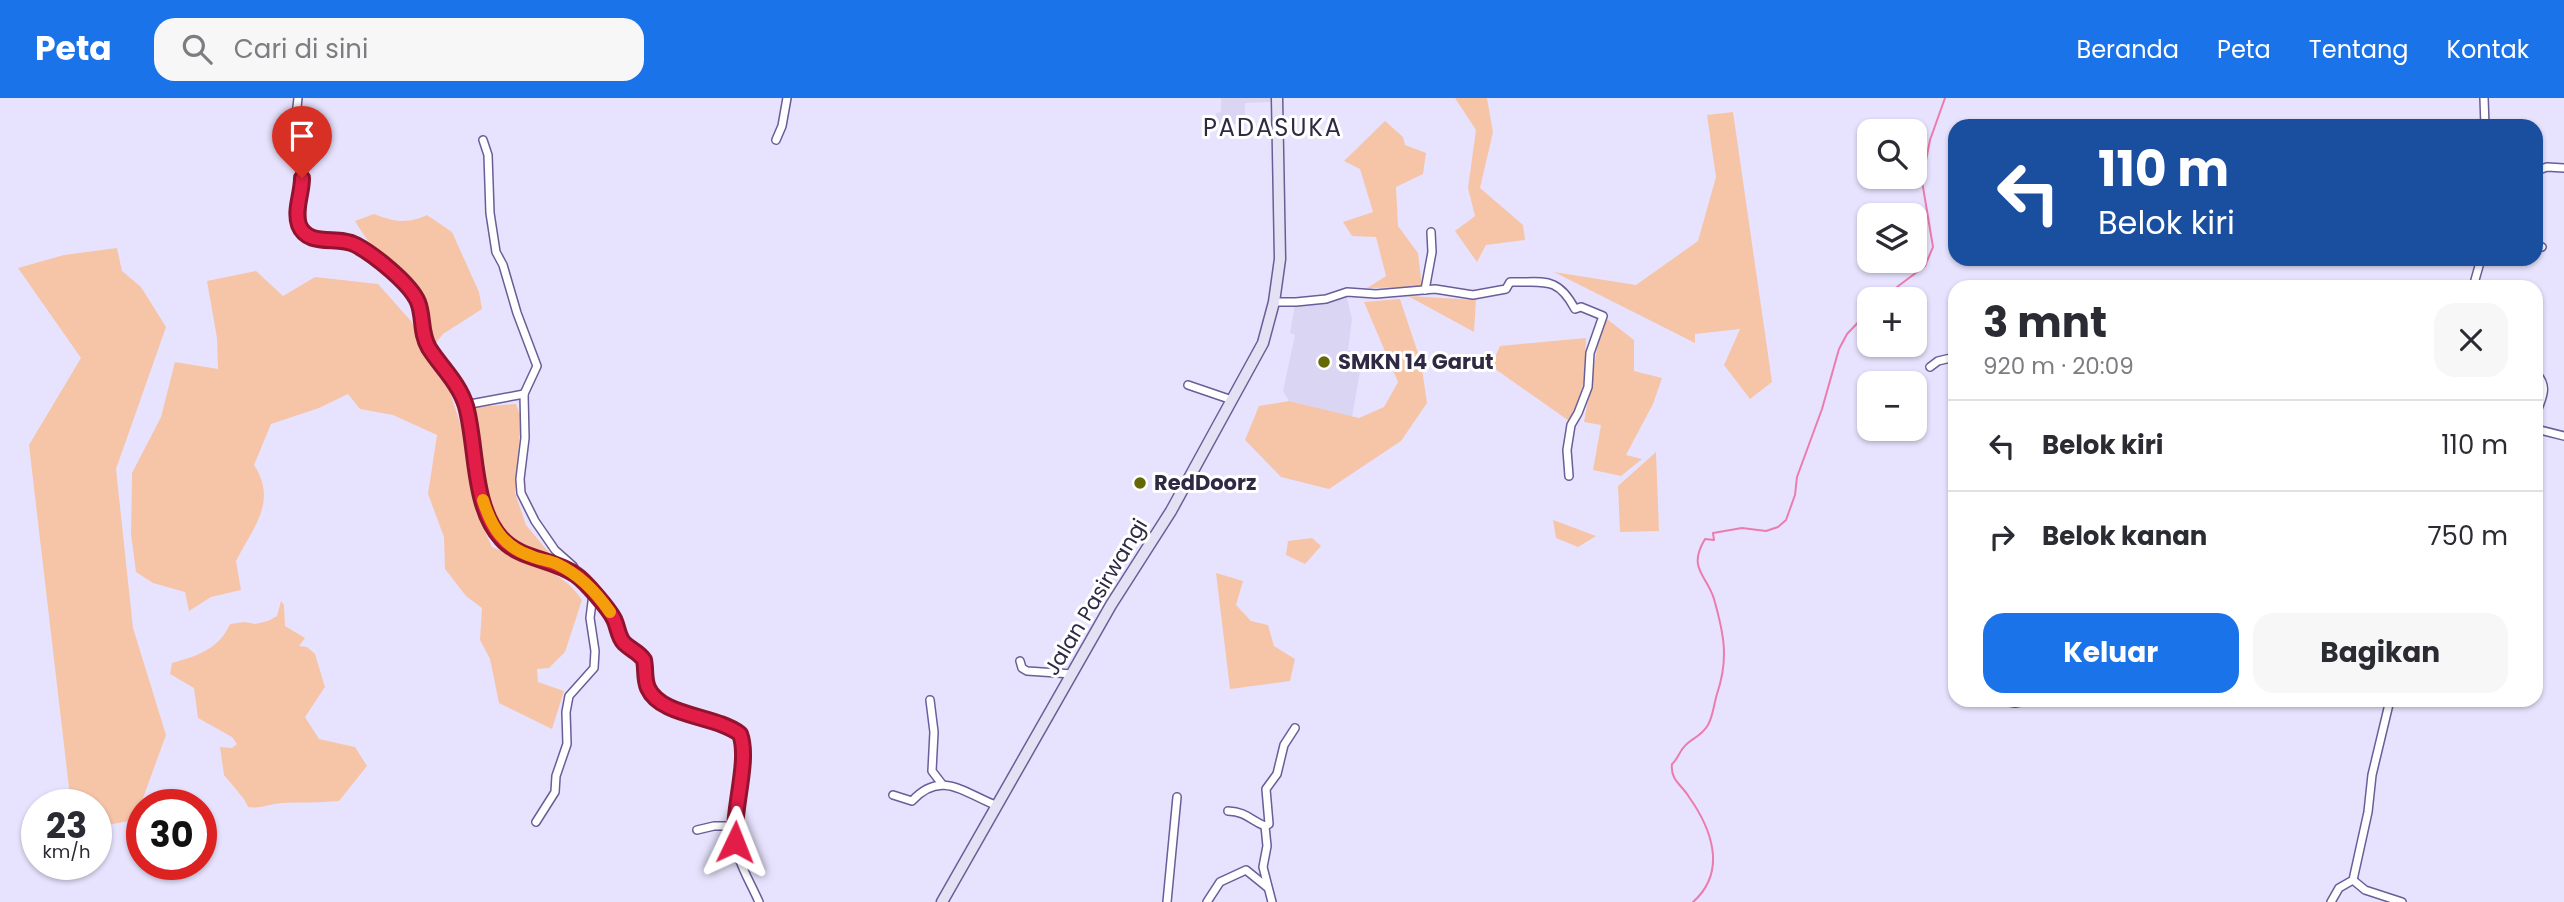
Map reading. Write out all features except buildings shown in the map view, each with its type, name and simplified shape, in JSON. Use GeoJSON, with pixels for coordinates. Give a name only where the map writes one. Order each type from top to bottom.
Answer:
{"type":"FeatureCollection","features":[{"type":"Feature","properties":{"kind":"street"},"geometry":{"type":"LineString","coordinates":[[298,98],[295,126],[302,188],[298,211],[302,231],[311,239],[344,240],[356,245],[410,288],[418,303],[422,331],[428,346],[452,377],[466,405],[489,519],[501,539],[521,553],[555,562],[579,576]]}},
{"type":"Feature","properties":{"kind":"street"},"geometry":{"type":"LineString","coordinates":[[776,140],[782,126],[787,98]]}},
{"type":"Feature","properties":{"kind":"street","name":"Jalan Pasirwangi"},"geometry":{"type":"LineString","coordinates":[[942,902],[1111,605],[1171,510],[1263,343],[1274,302],[1280,258],[1277,98]]}},
{"type":"Feature","properties":{"kind":"street"},"geometry":{"type":"LineString","coordinates":[[2484,98],[2485,119]]}},
{"type":"Feature","properties":{"kind":"street"},"geometry":{"type":"LineString","coordinates":[[483,140],[488,155],[490,213],[496,252],[503,265],[537,366],[524,394],[526,417],[520,467],[521,493],[535,521],[555,550],[573,566],[614,620],[622,641],[644,660],[646,681],[653,695],[670,707],[725,724],[740,734],[743,749],[734,826],[738,858],[759,902]]}},
{"type":"Feature","properties":{"kind":"street"},"geometry":{"type":"LineString","coordinates":[[2543,168],[2564,168]]}},
{"type":"Feature","properties":{"kind":"street"},"geometry":{"type":"LineString","coordinates":[[1425,290],[1432,252],[1432,232]]}},
{"type":"Feature","properties":{"kind":"street"},"geometry":{"type":"LineString","coordinates":[[1274,302],[1326,299],[1347,292],[1376,294],[1435,289],[1473,295],[1506,289],[1510,282],[1546,281],[1556,284],[1575,309],[1581,307],[1603,316],[1590,353],[1588,387],[1571,425],[1567,450],[1569,476]]}},
{"type":"Feature","properties":{"kind":"street"},"geometry":{"type":"LineString","coordinates":[[1930,367],[1948,359]]}},
{"type":"Feature","properties":{"kind":"street"},"geometry":{"type":"LineString","coordinates":[[1188,385],[1232,400]]}},
{"type":"Feature","properties":{"kind":"street"},"geometry":{"type":"LineString","coordinates":[[466,405],[524,394]]}},
{"type":"Feature","properties":{"kind":"street"},"geometry":{"type":"LineString","coordinates":[[2543,431],[2564,436]]}},
{"type":"Feature","properties":{"kind":"street"},"geometry":{"type":"LineString","coordinates":[[536,822],[555,792],[556,776],[567,744],[566,712],[569,696],[594,668],[595,651],[590,618],[593,594]]}},
{"type":"Feature","properties":{"kind":"street"},"geometry":{"type":"LineString","coordinates":[[1020,661],[1022,668],[1027,671],[1072,674]]}},
{"type":"Feature","properties":{"kind":"street"},"geometry":{"type":"LineString","coordinates":[[930,700],[934,733],[932,771],[942,784]]}},
{"type":"Feature","properties":{"kind":"street"},"geometry":{"type":"LineString","coordinates":[[2331,902],[2339,888],[2353,880],[2368,812],[2372,775],[2388,707]]}},
{"type":"Feature","properties":{"kind":"street"},"geometry":{"type":"LineString","coordinates":[[1265,826],[1269,824],[1266,789],[1277,774],[1285,743],[1295,729]]}},
{"type":"Feature","properties":{"kind":"street"},"geometry":{"type":"LineString","coordinates":[[893,794],[912,801],[922,790],[934,784],[942,784],[995,805]]}},
{"type":"Feature","properties":{"kind":"street"},"geometry":{"type":"LineString","coordinates":[[1167,902],[1177,797]]}},
{"type":"Feature","properties":{"kind":"street"},"geometry":{"type":"LineString","coordinates":[[1227,811],[1246,814],[1256,823],[1265,826]]}},
{"type":"Feature","properties":{"kind":"street"},"geometry":{"type":"LineString","coordinates":[[697,830],[714,826],[734,826]]}},
{"type":"Feature","properties":{"kind":"street"},"geometry":{"type":"LineString","coordinates":[[1265,826],[1267,846],[1263,863],[1272,902]]}},
{"type":"Feature","properties":{"kind":"street"},"geometry":{"type":"LineString","coordinates":[[1207,902],[1220,882],[1246,870],[1268,888]]}},
{"type":"Feature","properties":{"kind":"street"},"geometry":{"type":"LineString","coordinates":[[2353,880],[2365,890],[2402,902]]}},
{"type":"Feature","properties":{"kind":"shaded area"},"geometry":{"type":"Polygon","coordinates":[[[1221,98],[1271,98],[1271,102],[1245,103],[1245,124],[1217,124],[1216,113],[1221,112],[1221,98]]]}},
{"type":"Feature","properties":{"kind":"shaded area"},"geometry":{"type":"Polygon","coordinates":[[[1455,98],[1487,98],[1493,132],[1480,188],[1523,225],[1525,240],[1486,245],[1477,262],[1455,231],[1475,216],[1468,188],[1476,130],[1455,98]]]}},
{"type":"Feature","properties":{"kind":"shaded area"},"geometry":{"type":"Polygon","coordinates":[[[1733,112],[1772,382],[1750,399],[1724,365],[1740,329],[1695,334],[1695,343],[1554,272],[1636,285],[1698,241],[1716,177],[1707,115],[1733,112]]]}},
{"type":"Feature","properties":{"kind":"shaded area"},"geometry":{"type":"Polygon","coordinates":[[[1385,121],[1403,137],[1405,145],[1426,153],[1423,174],[1396,187],[1398,226],[1418,253],[1422,287],[1367,288],[1386,276],[1376,237],[1352,236],[1343,222],[1373,212],[1360,169],[1344,161],[1385,121]]]}},
{"type":"Feature","properties":{"kind":"shaded area"},"geometry":{"type":"Polygon","coordinates":[[[374,214],[400,221],[427,215],[452,232],[479,292],[482,309],[443,334],[435,344],[417,289],[380,255],[355,221],[374,214]]]}},
{"type":"Feature","properties":{"kind":"shaded area"},"geometry":{"type":"Polygon","coordinates":[[[117,248],[122,271],[141,287],[166,327],[116,469],[133,628],[166,735],[146,789],[126,789],[126,822],[112,824],[112,789],[69,789],[29,445],[81,358],[18,268],[64,255],[117,248]]]}},
{"type":"Feature","properties":{"kind":"shaded area"},"geometry":{"type":"Polygon","coordinates":[[[256,271],[283,296],[315,277],[378,284],[411,321],[448,386],[461,426],[476,511],[492,547],[553,573],[582,600],[565,652],[549,668],[537,669],[538,682],[564,691],[552,729],[499,703],[490,659],[480,640],[482,608],[466,596],[445,569],[444,537],[428,494],[437,435],[393,415],[360,409],[348,394],[319,408],[271,424],[254,465],[264,491],[260,514],[236,561],[241,590],[211,597],[189,611],[185,592],[153,583],[136,572],[131,534],[132,473],[161,417],[175,362],[218,369],[217,338],[207,281],[256,271]]]}},
{"type":"Feature","properties":{"kind":"shaded area","name":"SMKN 14 Garut"},"geometry":{"type":"Polygon","coordinates":[[[1346,293],[1352,319],[1348,350],[1359,353],[1360,371],[1352,417],[1289,401],[1283,391],[1295,335],[1290,333],[1295,304],[1346,293]]]}},
{"type":"Feature","properties":{"kind":"shaded area"},"geometry":{"type":"Polygon","coordinates":[[[1408,296],[1476,300],[1474,332],[1408,296]]]}},
{"type":"Feature","properties":{"kind":"shaded area"},"geometry":{"type":"Polygon","coordinates":[[[1400,299],[1421,362],[1427,403],[1401,441],[1329,489],[1281,477],[1245,440],[1259,406],[1289,401],[1359,418],[1384,407],[1398,382],[1364,302],[1400,299]]]}},
{"type":"Feature","properties":{"kind":"shaded area"},"geometry":{"type":"Polygon","coordinates":[[[1603,316],[1634,340],[1634,371],[1662,378],[1653,404],[1626,455],[1642,459],[1621,476],[1593,470],[1601,425],[1584,422],[1603,316]]]}},
{"type":"Feature","properties":{"kind":"shaded area"},"geometry":{"type":"Polygon","coordinates":[[[1586,338],[1584,381],[1572,423],[1491,366],[1500,346],[1586,338]]]}},
{"type":"Feature","properties":{"kind":"shaded area"},"geometry":{"type":"Polygon","coordinates":[[[516,404],[521,418],[515,493],[526,525],[551,555],[526,548],[510,539],[499,524],[488,493],[475,407],[516,404]]]}},
{"type":"Feature","properties":{"kind":"shaded area"},"geometry":{"type":"Polygon","coordinates":[[[1656,452],[1659,531],[1620,532],[1618,486],[1656,452]]]}},
{"type":"Feature","properties":{"kind":"shaded area"},"geometry":{"type":"Polygon","coordinates":[[[1553,520],[1596,536],[1578,547],[1556,538],[1553,520]]]}},
{"type":"Feature","properties":{"kind":"shaded area"},"geometry":{"type":"Polygon","coordinates":[[[1312,538],[1321,546],[1305,564],[1286,555],[1288,541],[1312,538]]]}},
{"type":"Feature","properties":{"kind":"shaded area"},"geometry":{"type":"Polygon","coordinates":[[[1216,573],[1243,581],[1236,605],[1251,621],[1268,625],[1274,646],[1295,659],[1290,681],[1230,689],[1216,573]]]}},
{"type":"Feature","properties":{"kind":"shaded area"},"geometry":{"type":"Polygon","coordinates":[[[281,601],[284,605],[285,626],[305,638],[299,646],[307,647],[315,654],[325,687],[305,717],[319,739],[355,747],[367,766],[339,801],[248,807],[224,775],[220,747],[232,748],[237,744],[232,737],[198,718],[194,688],[170,674],[172,663],[206,650],[220,640],[230,624],[255,624],[277,616],[281,601]]]}},
{"type":"Feature","properties":{"kind":"waterway"},"geometry":{"type":"LineString","coordinates":[[1897,287],[1925,266],[1933,247],[1922,181],[1930,140],[1945,98]]}},
{"type":"Feature","properties":{"kind":"waterway"},"geometry":{"type":"LineString","coordinates":[[1693,902],[1704,890],[1710,877],[1712,850],[1704,822],[1675,778],[1672,764],[1682,749],[1708,725],[1721,681],[1724,658],[1723,635],[1714,599],[1698,565],[1700,549],[1705,539],[1714,540],[1713,533],[1742,528],[1766,531],[1778,527],[1786,520],[1795,495],[1797,477],[1822,409],[1839,349],[1847,334],[1857,324]]}},
{"type":"Feature","properties":{"kind":"slow traffic"},"geometry":{"type":"LineString","coordinates":[[483,500],[489,519],[501,539],[521,553],[555,562],[579,576],[610,612]]}},
{"type":"Feature","properties":{"kind":"place","name":"SMKN 14 Garut"},"geometry":{"type":"Point","coordinates":[1324,362]}},
{"type":"Feature","properties":{"kind":"place","name":"RedDoorz"},"geometry":{"type":"Point","coordinates":[1140,483]}},
{"type":"Feature","properties":{"kind":"district","name":"PADASUKA"},"geometry":{"type":"Point","coordinates":[1273,128]}},
{"type":"Feature","properties":{"kind":"route"},"geometry":{"type":"LineString","coordinates":[[302,178],[298,220],[305,235],[311,239],[344,240],[356,245],[410,288],[418,303],[422,331],[428,346],[452,377],[466,405],[478,480],[489,519],[501,539],[521,553],[555,562],[579,576],[606,607],[622,641],[642,656],[646,666],[648,689],[653,695],[670,707],[725,724],[740,734],[743,749],[734,826],[735,842]]}}]}
